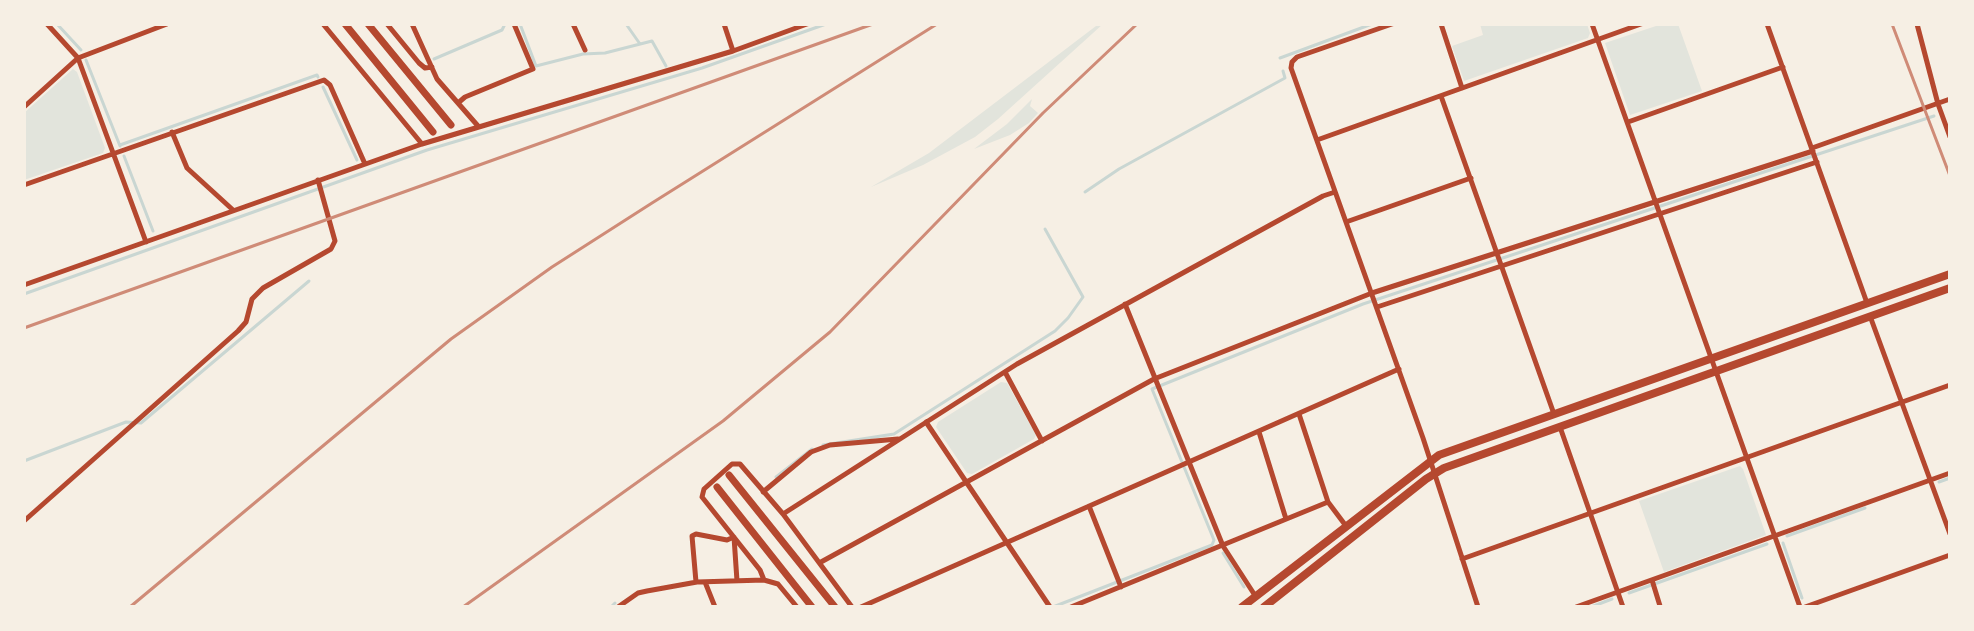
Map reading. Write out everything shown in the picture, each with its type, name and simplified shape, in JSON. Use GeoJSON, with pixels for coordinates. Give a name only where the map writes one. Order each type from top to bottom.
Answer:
{"type":"FeatureCollection","features":[{"type":"Feature","properties":{"kind":"main road"},"geometry":{"type":"LineString","coordinates":[[345,24],[433,132]]}},
{"type":"Feature","properties":{"kind":"main road"},"geometry":{"type":"LineString","coordinates":[[368,24],[451,125]]}},
{"type":"Feature","properties":{"kind":"main road"},"geometry":{"type":"LineString","coordinates":[[1242,607],[1431,459],[1447,451],[1950,274]]}},
{"type":"Feature","properties":{"kind":"main road"},"geometry":{"type":"LineString","coordinates":[[1264,607],[1435,473],[1463,460],[1950,288]]}},
{"type":"Feature","properties":{"kind":"main road"},"geometry":{"type":"LineString","coordinates":[[729,475],[835,607]]}},
{"type":"Feature","properties":{"kind":"main road"},"geometry":{"type":"LineString","coordinates":[[717,487],[812,607]]}},
{"type":"Feature","properties":{"kind":"street"},"geometry":{"type":"LineString","coordinates":[[47,24],[78,58],[146,242]]}},
{"type":"Feature","properties":{"kind":"street"},"geometry":{"type":"LineString","coordinates":[[24,107],[78,58],[167,24]]}},
{"type":"Feature","properties":{"kind":"street"},"geometry":{"type":"LineString","coordinates":[[323,24],[422,144]]}},
{"type":"Feature","properties":{"kind":"street"},"geometry":{"type":"LineString","coordinates":[[387,24],[419,63],[425,68],[432,67]]}},
{"type":"Feature","properties":{"kind":"street"},"geometry":{"type":"LineString","coordinates":[[412,24],[437,79],[478,126]]}},
{"type":"Feature","properties":{"kind":"street"},"geometry":{"type":"LineString","coordinates":[[458,103],[465,97],[533,69],[514,24]]}},
{"type":"Feature","properties":{"kind":"street"},"geometry":{"type":"LineString","coordinates":[[573,24],[585,50]]}},
{"type":"Feature","properties":{"kind":"street"},"geometry":{"type":"LineString","coordinates":[[724,24],[733,51]]}},
{"type":"Feature","properties":{"kind":"street"},"geometry":{"type":"LineString","coordinates":[[24,285],[233,210],[319,185],[365,164],[422,144],[733,51],[807,24]]}},
{"type":"Feature","properties":{"kind":"street"},"geometry":{"type":"LineString","coordinates":[[1392,24],[1297,57],[1291,68],[1431,459],[1478,607]]}},
{"type":"Feature","properties":{"kind":"street"},"geometry":{"type":"LineString","coordinates":[[1441,24],[1462,88]]}},
{"type":"Feature","properties":{"kind":"street"},"geometry":{"type":"LineString","coordinates":[[1592,24],[1802,607],[1950,555]]}},
{"type":"Feature","properties":{"kind":"street"},"geometry":{"type":"LineString","coordinates":[[1317,140],[1641,24]]}},
{"type":"Feature","properties":{"kind":"street"},"geometry":{"type":"LineString","coordinates":[[1767,24],[1867,303]]}},
{"type":"Feature","properties":{"kind":"street"},"geometry":{"type":"LineString","coordinates":[[1917,24],[1950,137]]}},
{"type":"Feature","properties":{"kind":"street"},"geometry":{"type":"LineString","coordinates":[[1628,122],[1783,67]]}},
{"type":"Feature","properties":{"kind":"street"},"geometry":{"type":"LineString","coordinates":[[24,185],[324,80],[330,85],[365,164]]}},
{"type":"Feature","properties":{"kind":"street"},"geometry":{"type":"LineString","coordinates":[[1441,96],[1554,414]]}},
{"type":"Feature","properties":{"kind":"street"},"geometry":{"type":"LineString","coordinates":[[821,562],[1042,441],[1156,384],[1375,300],[1658,209],[1814,154],[1950,99]]}},
{"type":"Feature","properties":{"kind":"street"},"geometry":{"type":"LineString","coordinates":[[172,132],[187,168],[233,210]]}},
{"type":"Feature","properties":{"kind":"street"},"geometry":{"type":"LineString","coordinates":[[1375,300],[1658,209],[1814,154]]}},
{"type":"Feature","properties":{"kind":"street"},"geometry":{"type":"LineString","coordinates":[[1346,222],[1471,178]]}},
{"type":"Feature","properties":{"kind":"street"},"geometry":{"type":"LineString","coordinates":[[24,521],[238,331],[246,322],[252,299],[263,288],[331,249],[335,241],[319,185]]}},
{"type":"Feature","properties":{"kind":"street"},"geometry":{"type":"LineString","coordinates":[[783,514],[1005,372],[1335,192]]}},
{"type":"Feature","properties":{"kind":"street"},"geometry":{"type":"LineString","coordinates":[[1125,304],[1186,464],[1223,546],[1256,597]]}},
{"type":"Feature","properties":{"kind":"street"},"geometry":{"type":"LineString","coordinates":[[1870,316],[1950,534]]}},
{"type":"Feature","properties":{"kind":"street"},"geometry":{"type":"LineString","coordinates":[[861,607],[1399,369]]}},
{"type":"Feature","properties":{"kind":"street"},"geometry":{"type":"LineString","coordinates":[[1005,372],[1042,441]]}},
{"type":"Feature","properties":{"kind":"street"},"geometry":{"type":"LineString","coordinates":[[1462,559],[1950,385]]}},
{"type":"Feature","properties":{"kind":"street"},"geometry":{"type":"LineString","coordinates":[[1299,414],[1328,502],[1347,527]]}},
{"type":"Feature","properties":{"kind":"street"},"geometry":{"type":"LineString","coordinates":[[926,422],[1049,606]]}},
{"type":"Feature","properties":{"kind":"street"},"geometry":{"type":"LineString","coordinates":[[1560,427],[1623,607]]}},
{"type":"Feature","properties":{"kind":"street"},"geometry":{"type":"LineString","coordinates":[[1259,432],[1286,519]]}},
{"type":"Feature","properties":{"kind":"street"},"geometry":{"type":"LineString","coordinates":[[763,492],[811,452],[830,445],[899,439]]}},
{"type":"Feature","properties":{"kind":"street"},"geometry":{"type":"LineString","coordinates":[[764,580],[764,574],[702,497],[704,489],[729,465],[736,463],[783,514],[852,607]]}},
{"type":"Feature","properties":{"kind":"street"},"geometry":{"type":"LineString","coordinates":[[1576,607],[1652,583],[1950,473]]}},
{"type":"Feature","properties":{"kind":"street"},"geometry":{"type":"LineString","coordinates":[[1071,607],[1119,583],[1223,546],[1328,502]]}},
{"type":"Feature","properties":{"kind":"street"},"geometry":{"type":"LineString","coordinates":[[1089,506],[1119,583]]}},
{"type":"Feature","properties":{"kind":"street"},"geometry":{"type":"LineString","coordinates":[[697,582],[692,536],[696,534],[727,540],[734,537]]}},
{"type":"Feature","properties":{"kind":"street"},"geometry":{"type":"LineString","coordinates":[[734,537],[737,581]]}},
{"type":"Feature","properties":{"kind":"street"},"geometry":{"type":"LineString","coordinates":[[618,607],[638,593],[697,582],[764,580],[778,584],[797,607]]}},
{"type":"Feature","properties":{"kind":"street"},"geometry":{"type":"LineString","coordinates":[[705,582],[715,607]]}},
{"type":"Feature","properties":{"kind":"street"},"geometry":{"type":"LineString","coordinates":[[1652,583],[1660,606]]}},
{"type":"Feature","properties":{"kind":"shaded area"},"geometry":{"type":"Polygon","coordinates":[[[1103,24],[975,137],[923,165],[871,187],[929,153],[1096,26],[1103,24]]]}},
{"type":"Feature","properties":{"kind":"shaded area"},"geometry":{"type":"Polygon","coordinates":[[[1480,24],[1587,24],[1590,33],[1588,38],[1464,81],[1452,46],[1483,35],[1480,24]]]}},
{"type":"Feature","properties":{"kind":"shaded area"},"geometry":{"type":"Polygon","coordinates":[[[1662,24],[1678,24],[1702,91],[1630,115],[1605,43],[1662,24]]]}},
{"type":"Feature","properties":{"kind":"shaded area"},"geometry":{"type":"Polygon","coordinates":[[[73,69],[77,72],[105,148],[103,153],[24,180],[24,113],[73,69]]]}},
{"type":"Feature","properties":{"kind":"shaded area"},"geometry":{"type":"Polygon","coordinates":[[[1032,99],[1030,106],[1038,113],[1029,123],[1010,135],[974,149],[1007,124],[1032,99]]]}},
{"type":"Feature","properties":{"kind":"shaded area"},"geometry":{"type":"Polygon","coordinates":[[[1001,382],[1007,383],[1036,435],[972,474],[967,473],[936,427],[938,422],[1001,382]]]}},
{"type":"Feature","properties":{"kind":"shaded area"},"geometry":{"type":"Polygon","coordinates":[[[1740,466],[1766,535],[1664,572],[1639,501],[1740,466]]]}},
{"type":"Feature","properties":{"kind":"waterway"},"geometry":{"type":"LineString","coordinates":[[57,24],[81,50]]}},
{"type":"Feature","properties":{"kind":"waterway"},"geometry":{"type":"LineString","coordinates":[[434,59],[502,30],[505,24]]}},
{"type":"Feature","properties":{"kind":"waterway"},"geometry":{"type":"LineString","coordinates":[[520,24],[536,66],[652,41],[666,66]]}},
{"type":"Feature","properties":{"kind":"waterway"},"geometry":{"type":"LineString","coordinates":[[626,24],[640,44]]}},
{"type":"Feature","properties":{"kind":"waterway"},"geometry":{"type":"LineString","coordinates":[[24,294],[427,150],[702,68],[826,24]]}},
{"type":"Feature","properties":{"kind":"waterway"},"geometry":{"type":"LineString","coordinates":[[1280,58],[1372,24]]}},
{"type":"Feature","properties":{"kind":"waterway"},"geometry":{"type":"LineString","coordinates":[[86,60],[120,146]]}},
{"type":"Feature","properties":{"kind":"waterway"},"geometry":{"type":"LineString","coordinates":[[1085,192],[1119,169],[1285,78],[1283,71]]}},
{"type":"Feature","properties":{"kind":"waterway"},"geometry":{"type":"LineString","coordinates":[[120,145],[318,77]]}},
{"type":"Feature","properties":{"kind":"waterway"},"geometry":{"type":"LineString","coordinates":[[323,87],[357,160]]}},
{"type":"Feature","properties":{"kind":"waterway"},"geometry":{"type":"LineString","coordinates":[[1053,607],[1212,545],[1214,540],[1152,389],[1363,304],[1934,116]]}},
{"type":"Feature","properties":{"kind":"waterway"},"geometry":{"type":"LineString","coordinates":[[124,156],[153,231]]}},
{"type":"Feature","properties":{"kind":"waterway"},"geometry":{"type":"LineString","coordinates":[[823,445],[894,434],[1055,331],[1083,297],[1045,229]]}},
{"type":"Feature","properties":{"kind":"waterway"},"geometry":{"type":"LineString","coordinates":[[24,461],[126,422],[141,423],[309,281]]}},
{"type":"Feature","properties":{"kind":"waterway"},"geometry":{"type":"LineString","coordinates":[[776,477],[812,449]]}},
{"type":"Feature","properties":{"kind":"waterway"},"geometry":{"type":"LineString","coordinates":[[1939,482],[1950,478]]}},
{"type":"Feature","properties":{"kind":"waterway"},"geometry":{"type":"LineString","coordinates":[[1787,536],[1865,508]]}},
{"type":"Feature","properties":{"kind":"waterway"},"geometry":{"type":"LineString","coordinates":[[1783,543],[1802,598]]}},
{"type":"Feature","properties":{"kind":"waterway"},"geometry":{"type":"LineString","coordinates":[[1629,593],[1767,544]]}},
{"type":"Feature","properties":{"kind":"waterway"},"geometry":{"type":"LineString","coordinates":[[1223,553],[1244,587]]}},
{"type":"Feature","properties":{"kind":"waterway"},"geometry":{"type":"LineString","coordinates":[[1591,607],[1612,599]]}},
{"type":"Feature","properties":{"kind":"waterway"},"geometry":{"type":"LineString","coordinates":[[611,607],[615,603]]}},
{"type":"Feature","properties":{"kind":"railway"},"geometry":{"type":"LineString","coordinates":[[24,328],[873,24]]}},
{"type":"Feature","properties":{"kind":"railway"},"geometry":{"type":"LineString","coordinates":[[130,607],[451,339],[552,267],[937,24]]}},
{"type":"Feature","properties":{"kind":"railway"},"geometry":{"type":"LineString","coordinates":[[463,607],[723,421],[830,332],[1043,113],[1137,24]]}},
{"type":"Feature","properties":{"kind":"railway"},"geometry":{"type":"LineString","coordinates":[[1892,24],[1950,176]]}}]}
